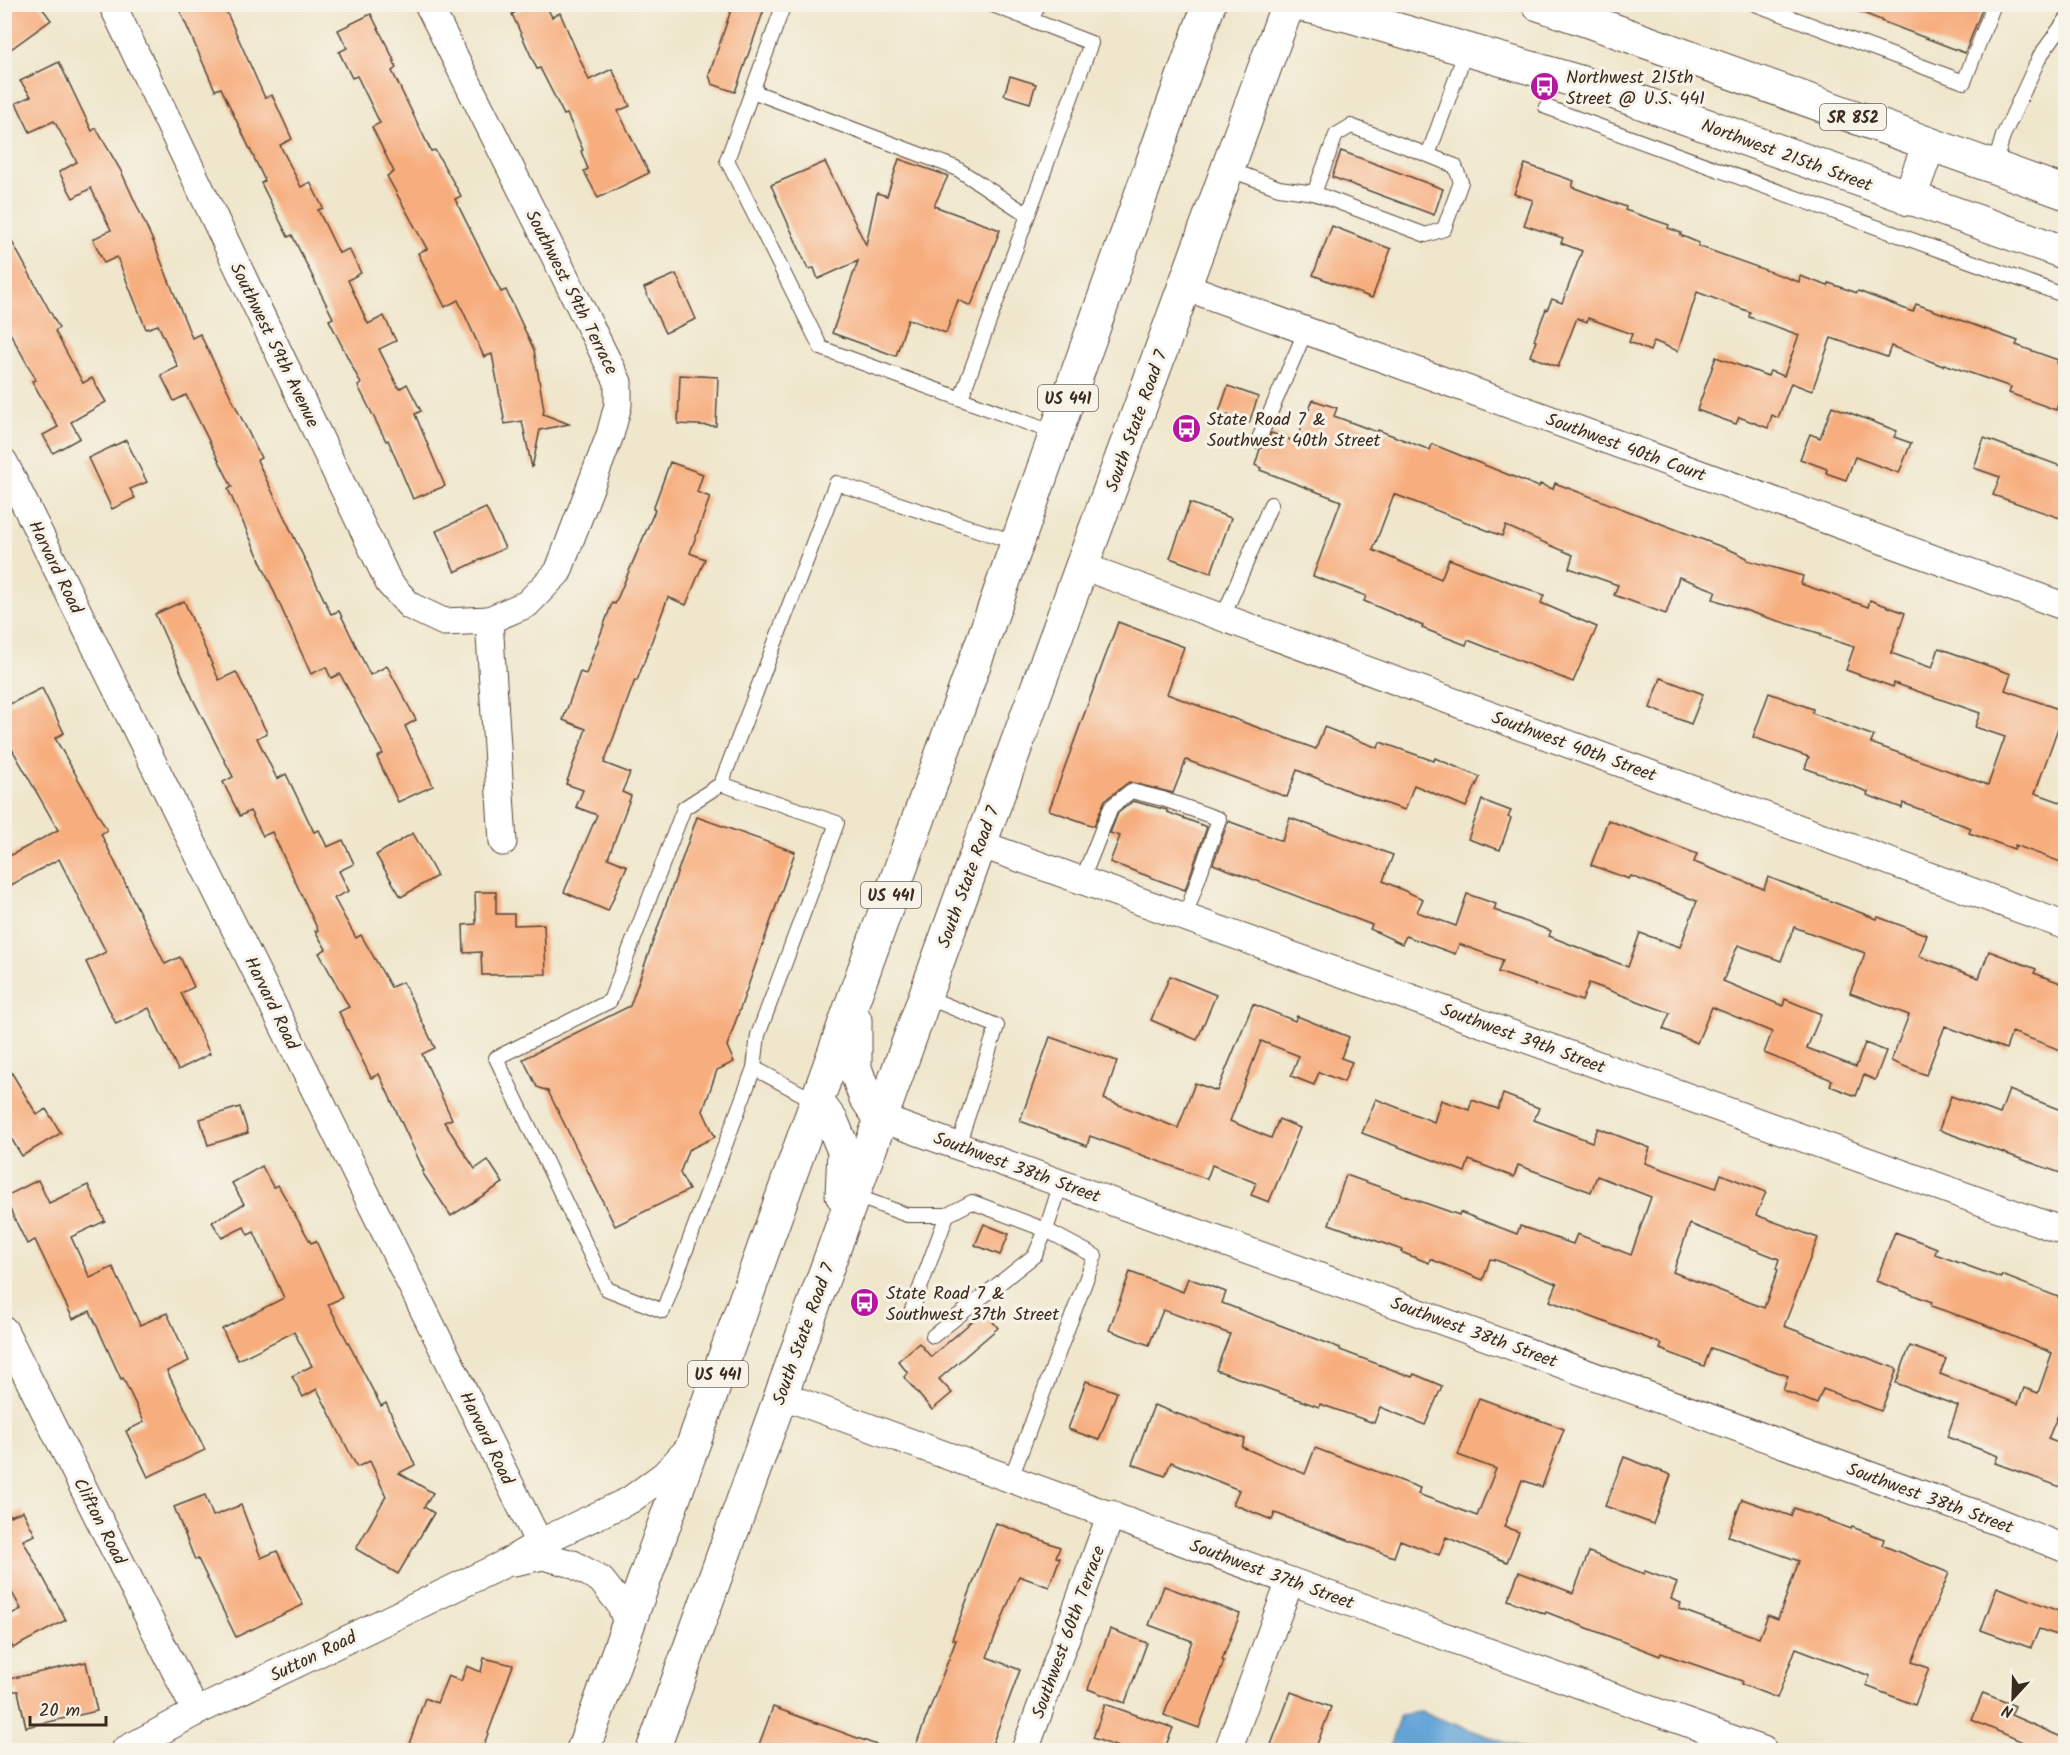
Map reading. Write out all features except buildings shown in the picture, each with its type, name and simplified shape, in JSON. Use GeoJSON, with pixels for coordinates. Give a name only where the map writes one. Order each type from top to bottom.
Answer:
{"type":"FeatureCollection","features":[{"type":"Feature","properties":{"kind":"main road","name":"US 441"},"geometry":{"type":"LineString","coordinates":[[583,1750],[1209,4]]}},
{"type":"Feature","properties":{"kind":"main road","name":"South State Road 7"},"geometry":{"type":"LineString","coordinates":[[653,1750],[924,996],[1288,4]]}},
{"type":"Feature","properties":{"kind":"main road","name":"Northwest 215th Street"},"geometry":{"type":"LineString","coordinates":[[1298,4],[1467,48],[1604,89],[1908,199],[2066,253]]}},
{"type":"Feature","properties":{"kind":"main road","name":"SR 852"},"geometry":{"type":"LineString","coordinates":[[1538,4],[1593,18],[2066,193]]}},
{"type":"Feature","properties":{"kind":"main road"},"geometry":{"type":"LineString","coordinates":[[1908,199],[1929,144]]}},
{"type":"Feature","properties":{"kind":"main road"},"geometry":{"type":"LineString","coordinates":[[854,997],[855,1068],[865,1096],[880,1118]]}},
{"type":"Feature","properties":{"kind":"main road"},"geometry":{"type":"LineString","coordinates":[[817,1102],[832,1122],[844,1151],[841,1227]]}},
{"type":"Feature","properties":{"kind":"street","name":"Southwest 59th Avenue"},"geometry":{"type":"LineString","coordinates":[[112,4],[388,583],[410,606],[444,622],[489,620]]}},
{"type":"Feature","properties":{"kind":"street","name":"Southwest 59th Terrace"},"geometry":{"type":"LineString","coordinates":[[428,4],[618,382],[618,405],[610,435],[558,572],[527,604],[489,620]]}},
{"type":"Feature","properties":{"kind":"street","name":"Southwest 40th Court"},"geometry":{"type":"LineString","coordinates":[[1186,287],[2066,607]]}},
{"type":"Feature","properties":{"kind":"street","name":"Harvard Road"},"geometry":{"type":"LineString","coordinates":[[4,462],[539,1543]]}},
{"type":"Feature","properties":{"kind":"street","name":"Southwest 40th Street"},"geometry":{"type":"LineString","coordinates":[[1082,566],[2066,926]]}},
{"type":"Feature","properties":{"kind":"street"},"geometry":{"type":"LineString","coordinates":[[489,620],[503,842]]}},
{"type":"Feature","properties":{"kind":"street","name":"Southwest 39th Street"},"geometry":{"type":"LineString","coordinates":[[980,844],[2066,1232]]}},
{"type":"Feature","properties":{"kind":"street","name":"Southwest 38th Street"},"geometry":{"type":"LineString","coordinates":[[880,1118],[1996,1521],[2066,1550]]}},
{"type":"Feature","properties":{"kind":"street","name":"Clifton Road"},"geometry":{"type":"LineString","coordinates":[[4,1330],[196,1712]]}},
{"type":"Feature","properties":{"kind":"street","name":"Southwest 37th Street"},"geometry":{"type":"LineString","coordinates":[[781,1395],[1762,1750]]}},
{"type":"Feature","properties":{"kind":"street","name":"Sutton Road"},"geometry":{"type":"LineString","coordinates":[[124,1750],[157,1742],[196,1712],[504,1564],[539,1543],[630,1500],[664,1475],[693,1444]]}},
{"type":"Feature","properties":{"kind":"street","name":"Southwest 60th Terrace"},"geometry":{"type":"LineString","coordinates":[[1025,1750],[1111,1514]]}},
{"type":"Feature","properties":{"kind":"street","name":"Sutton Road"},"geometry":{"type":"LineString","coordinates":[[504,1564],[543,1556],[573,1564],[601,1580],[620,1604],[628,1625]]}},
{"type":"Feature","properties":{"kind":"street"},"geometry":{"type":"LineString","coordinates":[[1228,1750],[1290,1581]]}},
{"type":"Feature","properties":{"kind":"lane"},"geometry":{"type":"LineString","coordinates":[[784,4],[727,160],[821,348],[1055,433]]}},
{"type":"Feature","properties":{"kind":"lane"},"geometry":{"type":"LineString","coordinates":[[961,398],[1091,43],[990,4]]}},
{"type":"Feature","properties":{"kind":"lane"},"geometry":{"type":"LineString","coordinates":[[1032,20],[1038,4]]}},
{"type":"Feature","properties":{"kind":"lane"},"geometry":{"type":"LineString","coordinates":[[1755,4],[1964,82],[1994,4]]}},
{"type":"Feature","properties":{"kind":"lane"},"geometry":{"type":"LineString","coordinates":[[1994,167],[2002,138],[2040,56],[2066,20]]}},
{"type":"Feature","properties":{"kind":"lane"},"geometry":{"type":"LineString","coordinates":[[1428,155],[1467,48]]}},
{"type":"Feature","properties":{"kind":"lane"},"geometry":{"type":"LineString","coordinates":[[753,91],[956,168],[1028,215]]}},
{"type":"Feature","properties":{"kind":"lane"},"geometry":{"type":"LineString","coordinates":[[1546,106],[2066,296]]}},
{"type":"Feature","properties":{"kind":"lane"},"geometry":{"type":"LineString","coordinates":[[1228,169],[1279,188],[1314,194],[1426,235],[1444,229],[1461,182],[1455,166],[1351,126],[1336,135],[1314,194]]}},
{"type":"Feature","properties":{"kind":"lane"},"geometry":{"type":"LineString","coordinates":[[1258,441],[1306,330]]}},
{"type":"Feature","properties":{"kind":"lane"},"geometry":{"type":"LineString","coordinates":[[721,784],[837,823],[758,1035],[754,1068],[663,1311],[608,1289],[496,1058],[610,1001],[684,808],[721,784],[836,483],[1017,543]]}},
{"type":"Feature","properties":{"kind":"lane"},"geometry":{"type":"LineString","coordinates":[[1223,617],[1271,504]]}},
{"type":"Feature","properties":{"kind":"lane"},"geometry":{"type":"LineString","coordinates":[[1082,880],[1111,807],[1131,791],[1163,799],[1219,819],[1185,917]]}},
{"type":"Feature","properties":{"kind":"lane"},"geometry":{"type":"LineString","coordinates":[[924,996],[997,1026],[958,1146]]}},
{"type":"Feature","properties":{"kind":"lane"},"geometry":{"type":"LineString","coordinates":[[754,1068],[817,1102]]}},
{"type":"Feature","properties":{"kind":"lane"},"geometry":{"type":"LineString","coordinates":[[933,1336],[1035,1255],[1046,1230],[1061,1183]]}},
{"type":"Feature","properties":{"kind":"lane"},"geometry":{"type":"LineString","coordinates":[[853,1195],[908,1215],[947,1215],[972,1202],[1046,1230],[1095,1256],[1011,1478]]}},
{"type":"Feature","properties":{"kind":"lane"},"geometry":{"type":"LineString","coordinates":[[912,1310],[947,1215]]}},
{"type":"Feature","properties":{"kind":"water"},"geometry":{"type":"Polygon","coordinates":[[[1421,1712],[1526,1750],[1388,1750],[1400,1715],[1421,1712]]]}},
{"type":"Feature","properties":{"kind":"place","name":"Northwest 215th Street @ U.S. 441"},"geometry":{"type":"Point","coordinates":[1545,87]}},
{"type":"Feature","properties":{"kind":"place","name":"State Road 7 & Southwest 40th Street"},"geometry":{"type":"Point","coordinates":[1186,429]}},
{"type":"Feature","properties":{"kind":"place","name":"State Road 7 & Southwest 37th Street"},"geometry":{"type":"Point","coordinates":[865,1303]}}]}
